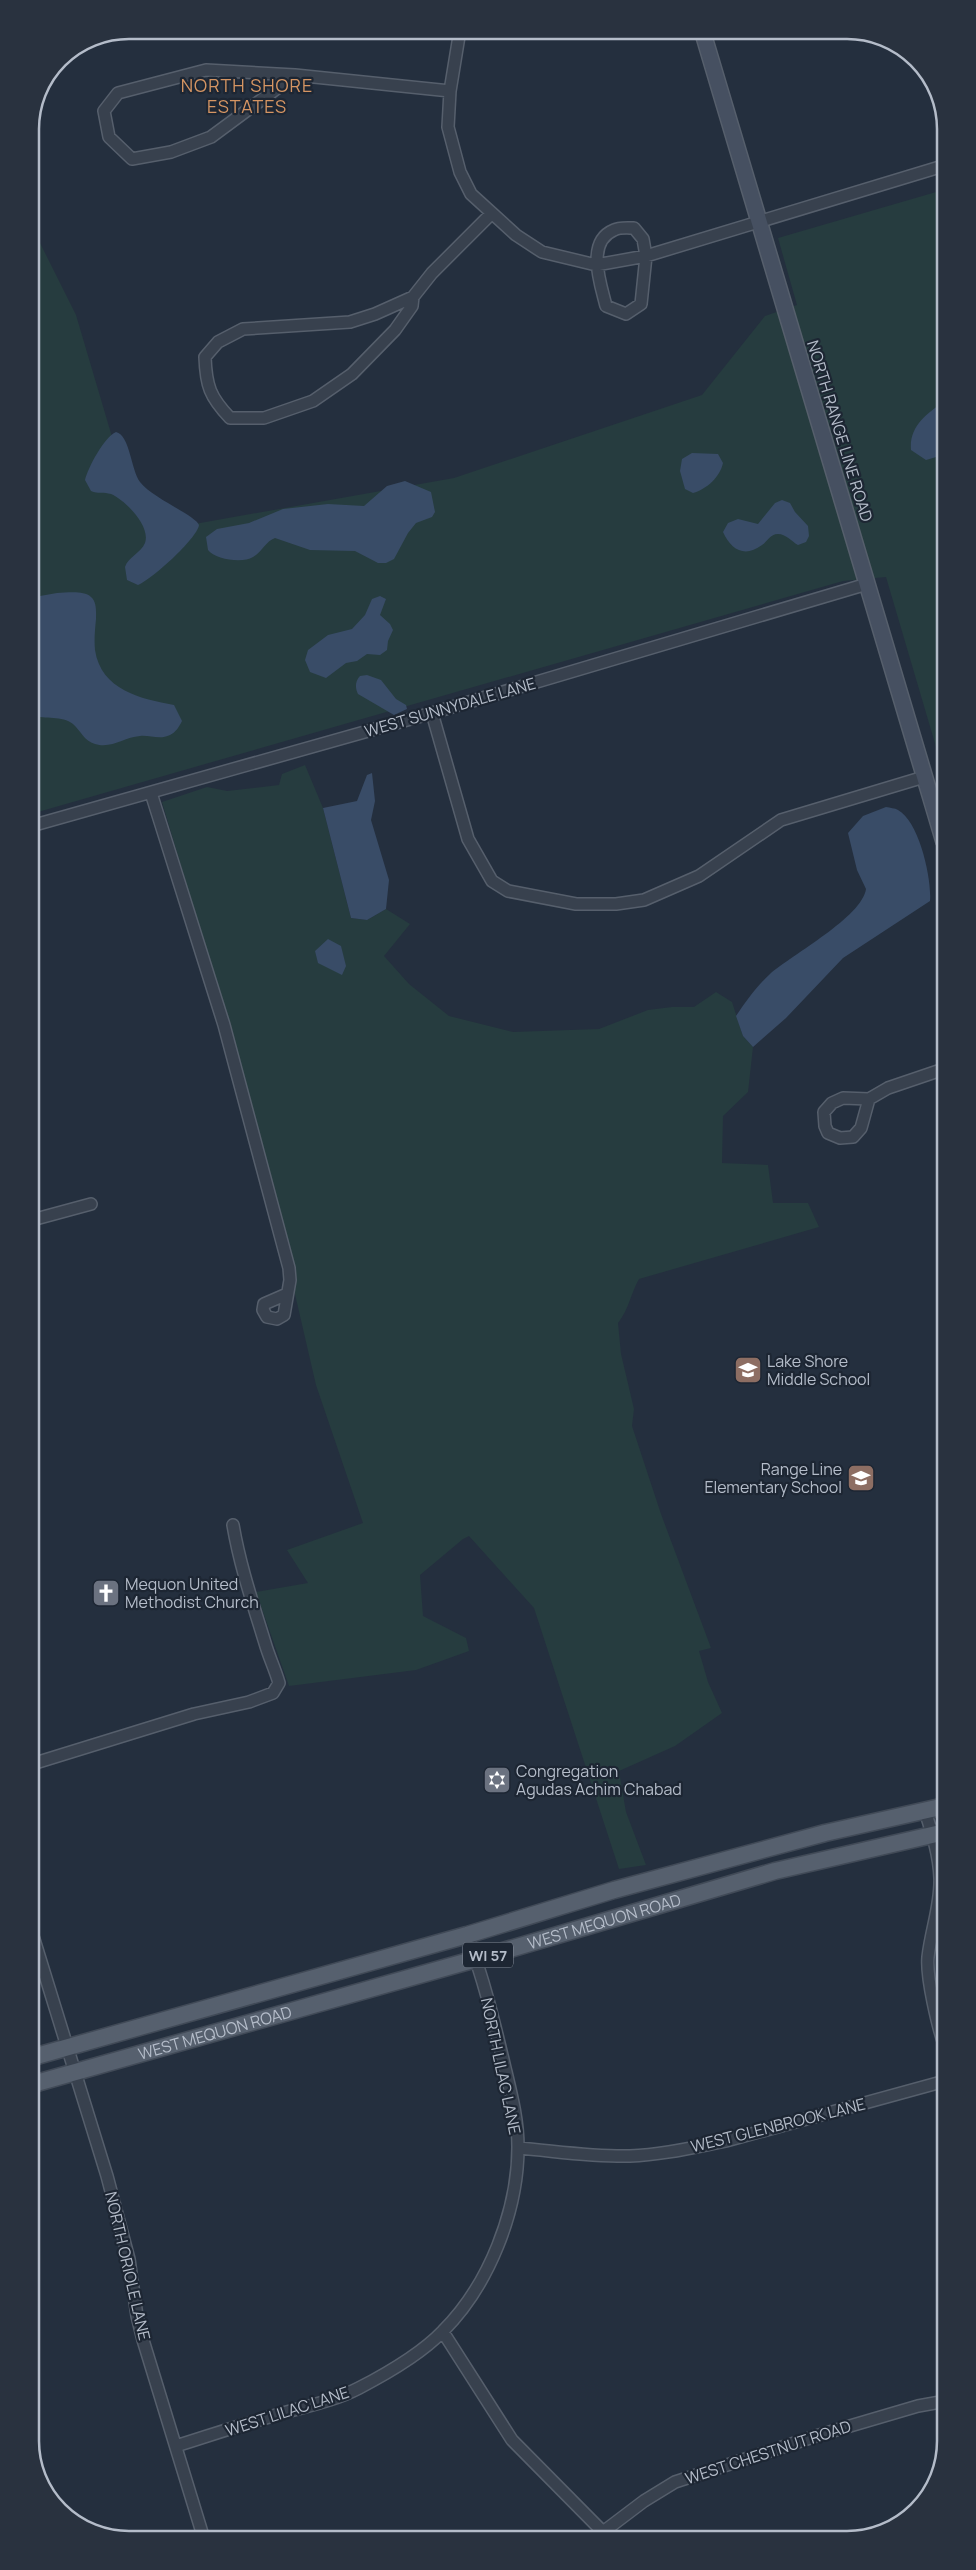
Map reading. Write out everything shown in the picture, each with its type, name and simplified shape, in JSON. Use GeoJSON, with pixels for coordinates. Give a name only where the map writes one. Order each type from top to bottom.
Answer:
{"type":"FeatureCollection","features":[{"type":"Feature","properties":{"kind":"main road","name":"WEST MEQUON ROAD"},"geometry":{"type":"LineString","coordinates":[[39,2055],[467,1934],[614,1890],[763,1849],[937,1808]]}},
{"type":"Feature","properties":{"kind":"main road","name":"WEST MEQUON ROAD"},"geometry":{"type":"LineString","coordinates":[[39,2082],[476,1959],[775,1870],[937,1833]]}},
{"type":"Feature","properties":{"kind":"street"},"geometry":{"type":"LineString","coordinates":[[459,39],[450,91],[448,127],[460,172],[471,194],[516,235],[542,252],[596,265],[646,256],[937,168]]}},
{"type":"Feature","properties":{"kind":"street","name":"NORTH RANGE LINE ROAD"},"geometry":{"type":"LineString","coordinates":[[705,39],[937,819]]}},
{"type":"Feature","properties":{"kind":"street"},"geometry":{"type":"LineString","coordinates":[[295,75],[211,137],[171,152],[132,159],[109,137],[104,112],[118,93],[206,70],[295,75],[450,91]]}},
{"type":"Feature","properties":{"kind":"street"},"geometry":{"type":"LineString","coordinates":[[413,297],[412,306],[395,330],[352,374],[313,401],[264,418],[230,418],[214,402],[206,380],[205,357],[218,342],[243,329],[350,322],[375,314],[413,297],[432,273],[492,214]]}},
{"type":"Feature","properties":{"kind":"street"},"geometry":{"type":"LineString","coordinates":[[634,228],[643,239],[646,256],[641,304],[626,314],[606,306],[596,265],[601,241],[614,230],[634,228]]}},
{"type":"Feature","properties":{"kind":"street","name":"WEST SUNNYDALE LANE"},"geometry":{"type":"LineString","coordinates":[[39,824],[432,713],[867,584]]}},
{"type":"Feature","properties":{"kind":"street"},"geometry":{"type":"LineString","coordinates":[[432,713],[468,839],[492,881],[508,891],[576,904],[616,904],[644,900],[699,876],[781,820],[924,777]]}},
{"type":"Feature","properties":{"kind":"street"},"geometry":{"type":"LineString","coordinates":[[151,793],[224,1025],[289,1268],[290,1280],[286,1294]]}},
{"type":"Feature","properties":{"kind":"street"},"geometry":{"type":"LineString","coordinates":[[870,1099],[888,1088],[937,1071]]}},
{"type":"Feature","properties":{"kind":"street"},"geometry":{"type":"LineString","coordinates":[[39,1218],[91,1204]]}},
{"type":"Feature","properties":{"kind":"street"},"geometry":{"type":"LineString","coordinates":[[39,1762],[194,1714],[249,1702],[273,1693],[279,1683],[276,1670],[268,1653],[240,1564],[233,1525]]}},
{"type":"Feature","properties":{"kind":"street"},"geometry":{"type":"LineString","coordinates":[[925,1811],[937,1830]]}},
{"type":"Feature","properties":{"kind":"street"},"geometry":{"type":"LineString","coordinates":[[937,1914],[928,1959],[929,1978],[937,2012]]}},
{"type":"Feature","properties":{"kind":"street","name":"NORTH LILAC LANE"},"geometry":{"type":"LineString","coordinates":[[443,2332],[468,2300],[494,2256],[510,2210],[518,2148],[517,2123],[509,2087],[476,1959],[467,1934]]}},
{"type":"Feature","properties":{"kind":"street","name":"NORTH ORIOLE LANE"},"geometry":{"type":"LineString","coordinates":[[39,1956],[113,2199],[129,2259],[137,2316],[202,2531]]}},
{"type":"Feature","properties":{"kind":"street","name":"WEST GLENBROOK LANE"},"geometry":{"type":"LineString","coordinates":[[518,2148],[608,2156],[632,2156],[693,2148],[726,2141],[937,2083]]}},
{"type":"Feature","properties":{"kind":"street"},"geometry":{"type":"LineString","coordinates":[[443,2332],[512,2440],[598,2531]]}},
{"type":"Feature","properties":{"kind":"street","name":"WEST LILAC LANE"},"geometry":{"type":"LineString","coordinates":[[176,2446],[317,2404],[357,2389],[402,2363],[443,2332]]}},
{"type":"Feature","properties":{"kind":"street","name":"WEST CHESTNUT ROAD"},"geometry":{"type":"LineString","coordinates":[[607,2531],[644,2501],[675,2482],[918,2406],[937,2403]]}},
{"type":"Feature","properties":{"kind":"green space"},"geometry":{"type":"Polygon","coordinates":[[[937,192],[937,750],[886,577],[843,581],[39,812],[39,241],[76,315],[123,474],[189,525],[454,478],[702,395],[765,316],[797,305],[778,238],[937,192]]]}},
{"type":"Feature","properties":{"kind":"green space"},"geometry":{"type":"Polygon","coordinates":[[[305,765],[323,808],[351,918],[367,920],[386,909],[410,924],[384,956],[409,984],[449,1016],[513,1032],[599,1029],[648,1010],[694,1007],[716,992],[732,1002],[743,1036],[753,1047],[748,1092],[723,1116],[722,1163],[768,1165],[773,1203],[808,1203],[819,1227],[639,1279],[625,1312],[618,1323],[621,1354],[634,1409],[632,1426],[661,1514],[711,1648],[699,1651],[708,1682],[722,1713],[675,1746],[619,1771],[626,1812],[646,1865],[619,1869],[534,1608],[469,1536],[420,1575],[423,1616],[466,1638],[469,1651],[416,1670],[289,1686],[256,1592],[308,1583],[287,1550],[363,1523],[316,1385],[248,1091],[162,802],[207,787],[227,791],[279,785],[282,774],[305,765]]]}},
{"type":"Feature","properties":{"kind":"water"},"geometry":{"type":"Polygon","coordinates":[[[937,406],[937,457],[926,460],[911,450],[911,442],[916,427],[937,406]]]}},
{"type":"Feature","properties":{"kind":"water"},"geometry":{"type":"Polygon","coordinates":[[[116,432],[124,439],[140,482],[154,494],[190,516],[199,525],[190,540],[173,558],[138,585],[127,580],[125,567],[145,543],[146,536],[141,522],[136,514],[117,497],[111,494],[91,491],[85,480],[89,468],[102,446],[116,432]]]}},
{"type":"Feature","properties":{"kind":"water"},"geometry":{"type":"Polygon","coordinates":[[[692,453],[718,454],[723,463],[719,473],[712,482],[703,489],[693,493],[685,489],[680,471],[682,459],[692,453]]]}},
{"type":"Feature","properties":{"kind":"water"},"geometry":{"type":"Polygon","coordinates":[[[405,481],[431,492],[435,512],[432,517],[416,523],[408,533],[394,559],[386,563],[378,563],[355,551],[310,550],[275,538],[256,555],[248,559],[229,560],[216,556],[208,550],[206,537],[217,529],[249,523],[283,509],[328,504],[364,506],[387,486],[405,481]]]}},
{"type":"Feature","properties":{"kind":"water"},"geometry":{"type":"Polygon","coordinates":[[[782,500],[790,503],[795,512],[808,526],[809,536],[806,542],[798,545],[786,536],[778,534],[773,535],[756,549],[744,551],[734,547],[726,538],[723,532],[728,523],[738,519],[758,524],[775,503],[782,500]]]}},
{"type":"Feature","properties":{"kind":"water"},"geometry":{"type":"Polygon","coordinates":[[[70,592],[88,595],[93,599],[96,610],[95,650],[105,675],[124,690],[136,696],[174,705],[182,721],[174,732],[162,737],[140,736],[101,745],[88,741],[69,721],[39,716],[40,596],[70,592]]]}},
{"type":"Feature","properties":{"kind":"water"},"geometry":{"type":"Polygon","coordinates":[[[380,596],[386,599],[380,615],[390,624],[393,630],[388,641],[387,650],[380,655],[367,654],[357,661],[346,663],[326,678],[310,672],[305,660],[308,650],[328,635],[352,629],[365,615],[372,599],[380,596]]]}},
{"type":"Feature","properties":{"kind":"water"},"geometry":{"type":"Polygon","coordinates":[[[367,675],[381,680],[396,699],[406,705],[407,709],[394,715],[358,694],[356,682],[360,676],[367,675]]]}},
{"type":"Feature","properties":{"kind":"water"},"geometry":{"type":"Polygon","coordinates":[[[372,773],[375,801],[371,820],[389,880],[386,909],[367,920],[351,918],[323,808],[357,801],[367,775],[372,773]]]}},
{"type":"Feature","properties":{"kind":"water"},"geometry":{"type":"Polygon","coordinates":[[[886,807],[897,809],[905,816],[918,838],[929,879],[930,901],[843,958],[786,1018],[753,1047],[743,1036],[736,1016],[770,974],[840,923],[862,900],[866,889],[857,870],[848,833],[863,816],[886,807]]]}},
{"type":"Feature","properties":{"kind":"water"},"geometry":{"type":"Polygon","coordinates":[[[328,939],[341,946],[346,966],[342,975],[318,963],[315,951],[328,939]]]}},
{"type":"Feature","properties":{"kind":"place","name":"Lake Shore Middle School"},"geometry":{"type":"Point","coordinates":[748,1370]}},
{"type":"Feature","properties":{"kind":"place","name":"Range Line Elementary School"},"geometry":{"type":"Point","coordinates":[861,1478]}},
{"type":"Feature","properties":{"kind":"place","name":"Mequon United Methodist Church"},"geometry":{"type":"Point","coordinates":[106,1593]}},
{"type":"Feature","properties":{"kind":"place","name":"Congregation Agudas Achim Chabad"},"geometry":{"type":"Point","coordinates":[497,1780]}},
{"type":"Feature","properties":{"kind":"district","name":"NORTH SHORE ESTATES"},"geometry":{"type":"Point","coordinates":[247,95]}}]}
